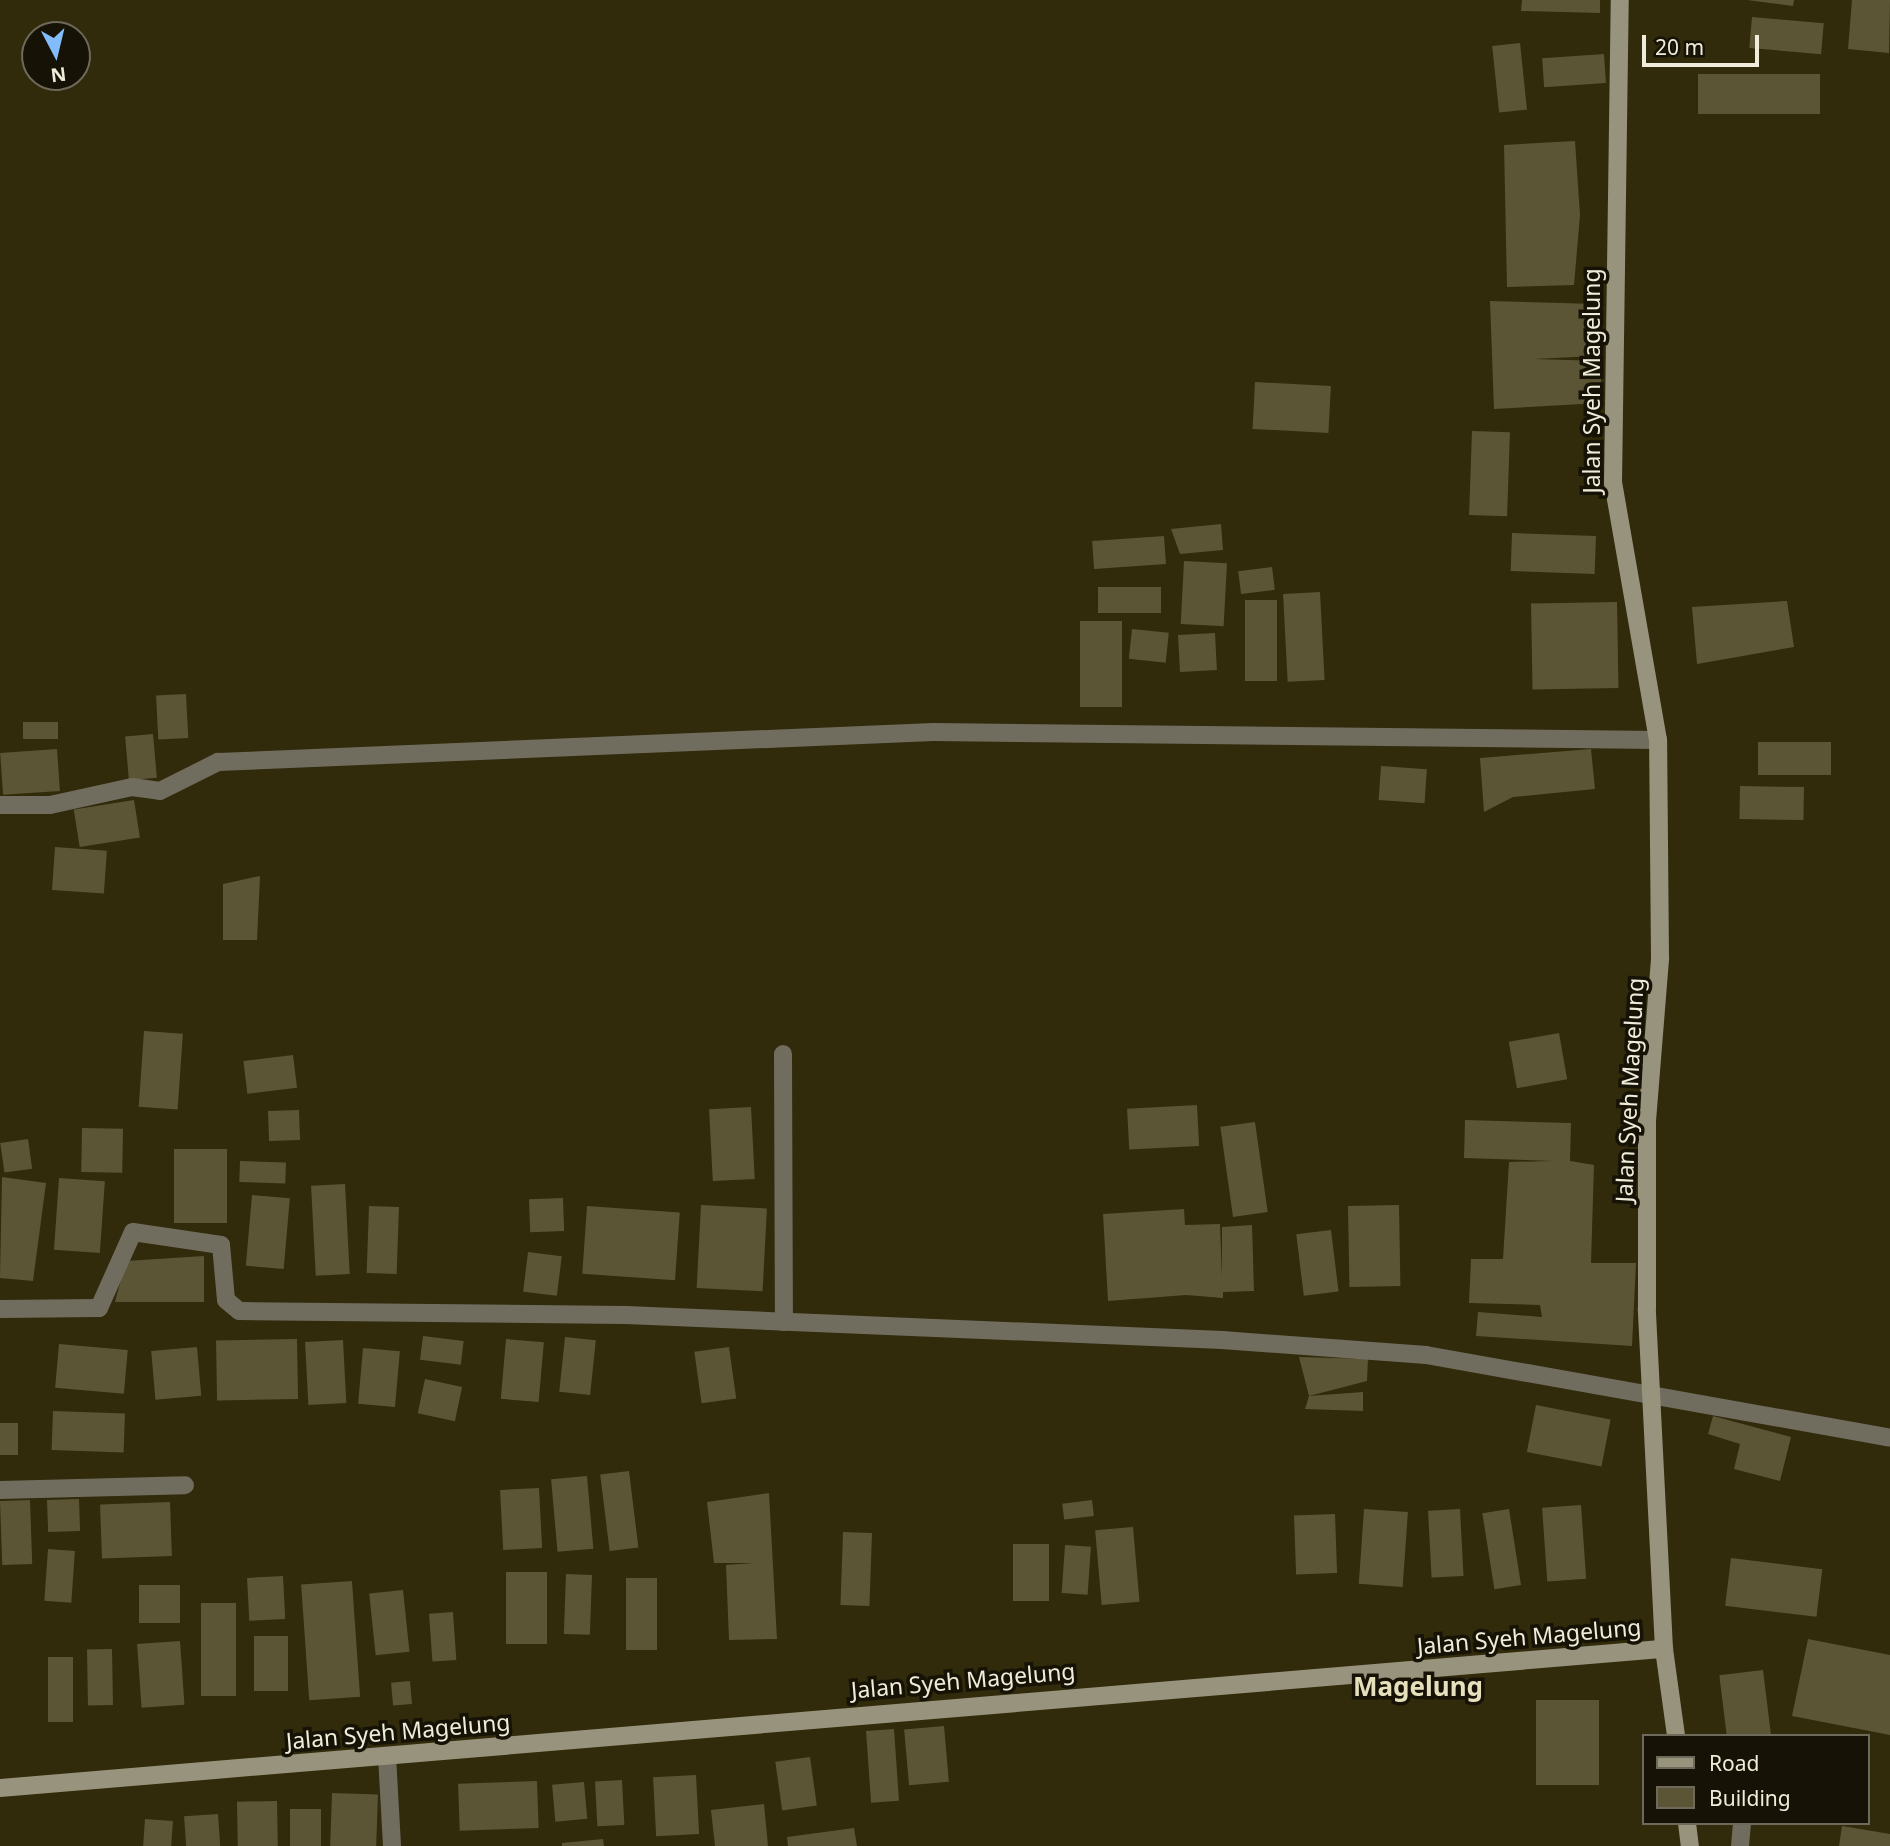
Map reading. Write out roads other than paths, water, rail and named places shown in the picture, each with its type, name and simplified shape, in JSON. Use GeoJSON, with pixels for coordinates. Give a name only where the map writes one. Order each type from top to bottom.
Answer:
{"type":"FeatureCollection","features":[{"type":"Feature","properties":{"kind":"street","name":"Jalan Syeh Magelung"},"geometry":{"type":"LineString","coordinates":[[0,1788],[1664,1649],[1650,1398],[1647,1121],[1660,958],[1658,740],[1613,483],[1620,0]]}},
{"type":"Feature","properties":{"kind":"street"},"geometry":{"type":"LineString","coordinates":[[0,806],[50,805],[132,787],[160,791],[218,762],[905,733],[1658,740]]}},
{"type":"Feature","properties":{"kind":"street"},"geometry":{"type":"LineString","coordinates":[[783,1054],[783,1322]]}},
{"type":"Feature","properties":{"kind":"street"},"geometry":{"type":"LineString","coordinates":[[0,1309],[99,1308],[133,1232],[221,1245],[226,1300],[239,1311],[783,1322],[1222,1340],[1426,1355],[1650,1398],[1890,1438]]}},
{"type":"Feature","properties":{"kind":"street"},"geometry":{"type":"LineString","coordinates":[[0,1490],[185,1485]]}},
{"type":"Feature","properties":{"kind":"street"},"geometry":{"type":"LineString","coordinates":[[1664,1649],[1676,1734]]}},
{"type":"Feature","properties":{"kind":"street"},"geometry":{"type":"LineString","coordinates":[[387,1756],[392,1846]]}},
{"type":"Feature","properties":{"kind":"street"},"geometry":{"type":"LineString","coordinates":[[1687,1825],[1690,1846]]}},
{"type":"Feature","properties":{"kind":"street"},"geometry":{"type":"LineString","coordinates":[[1740,1846],[1742,1825]]}},
{"type":"Feature","properties":{"kind":"district","name":"Magelung"},"geometry":{"type":"Point","coordinates":[1418,1687]}}]}
